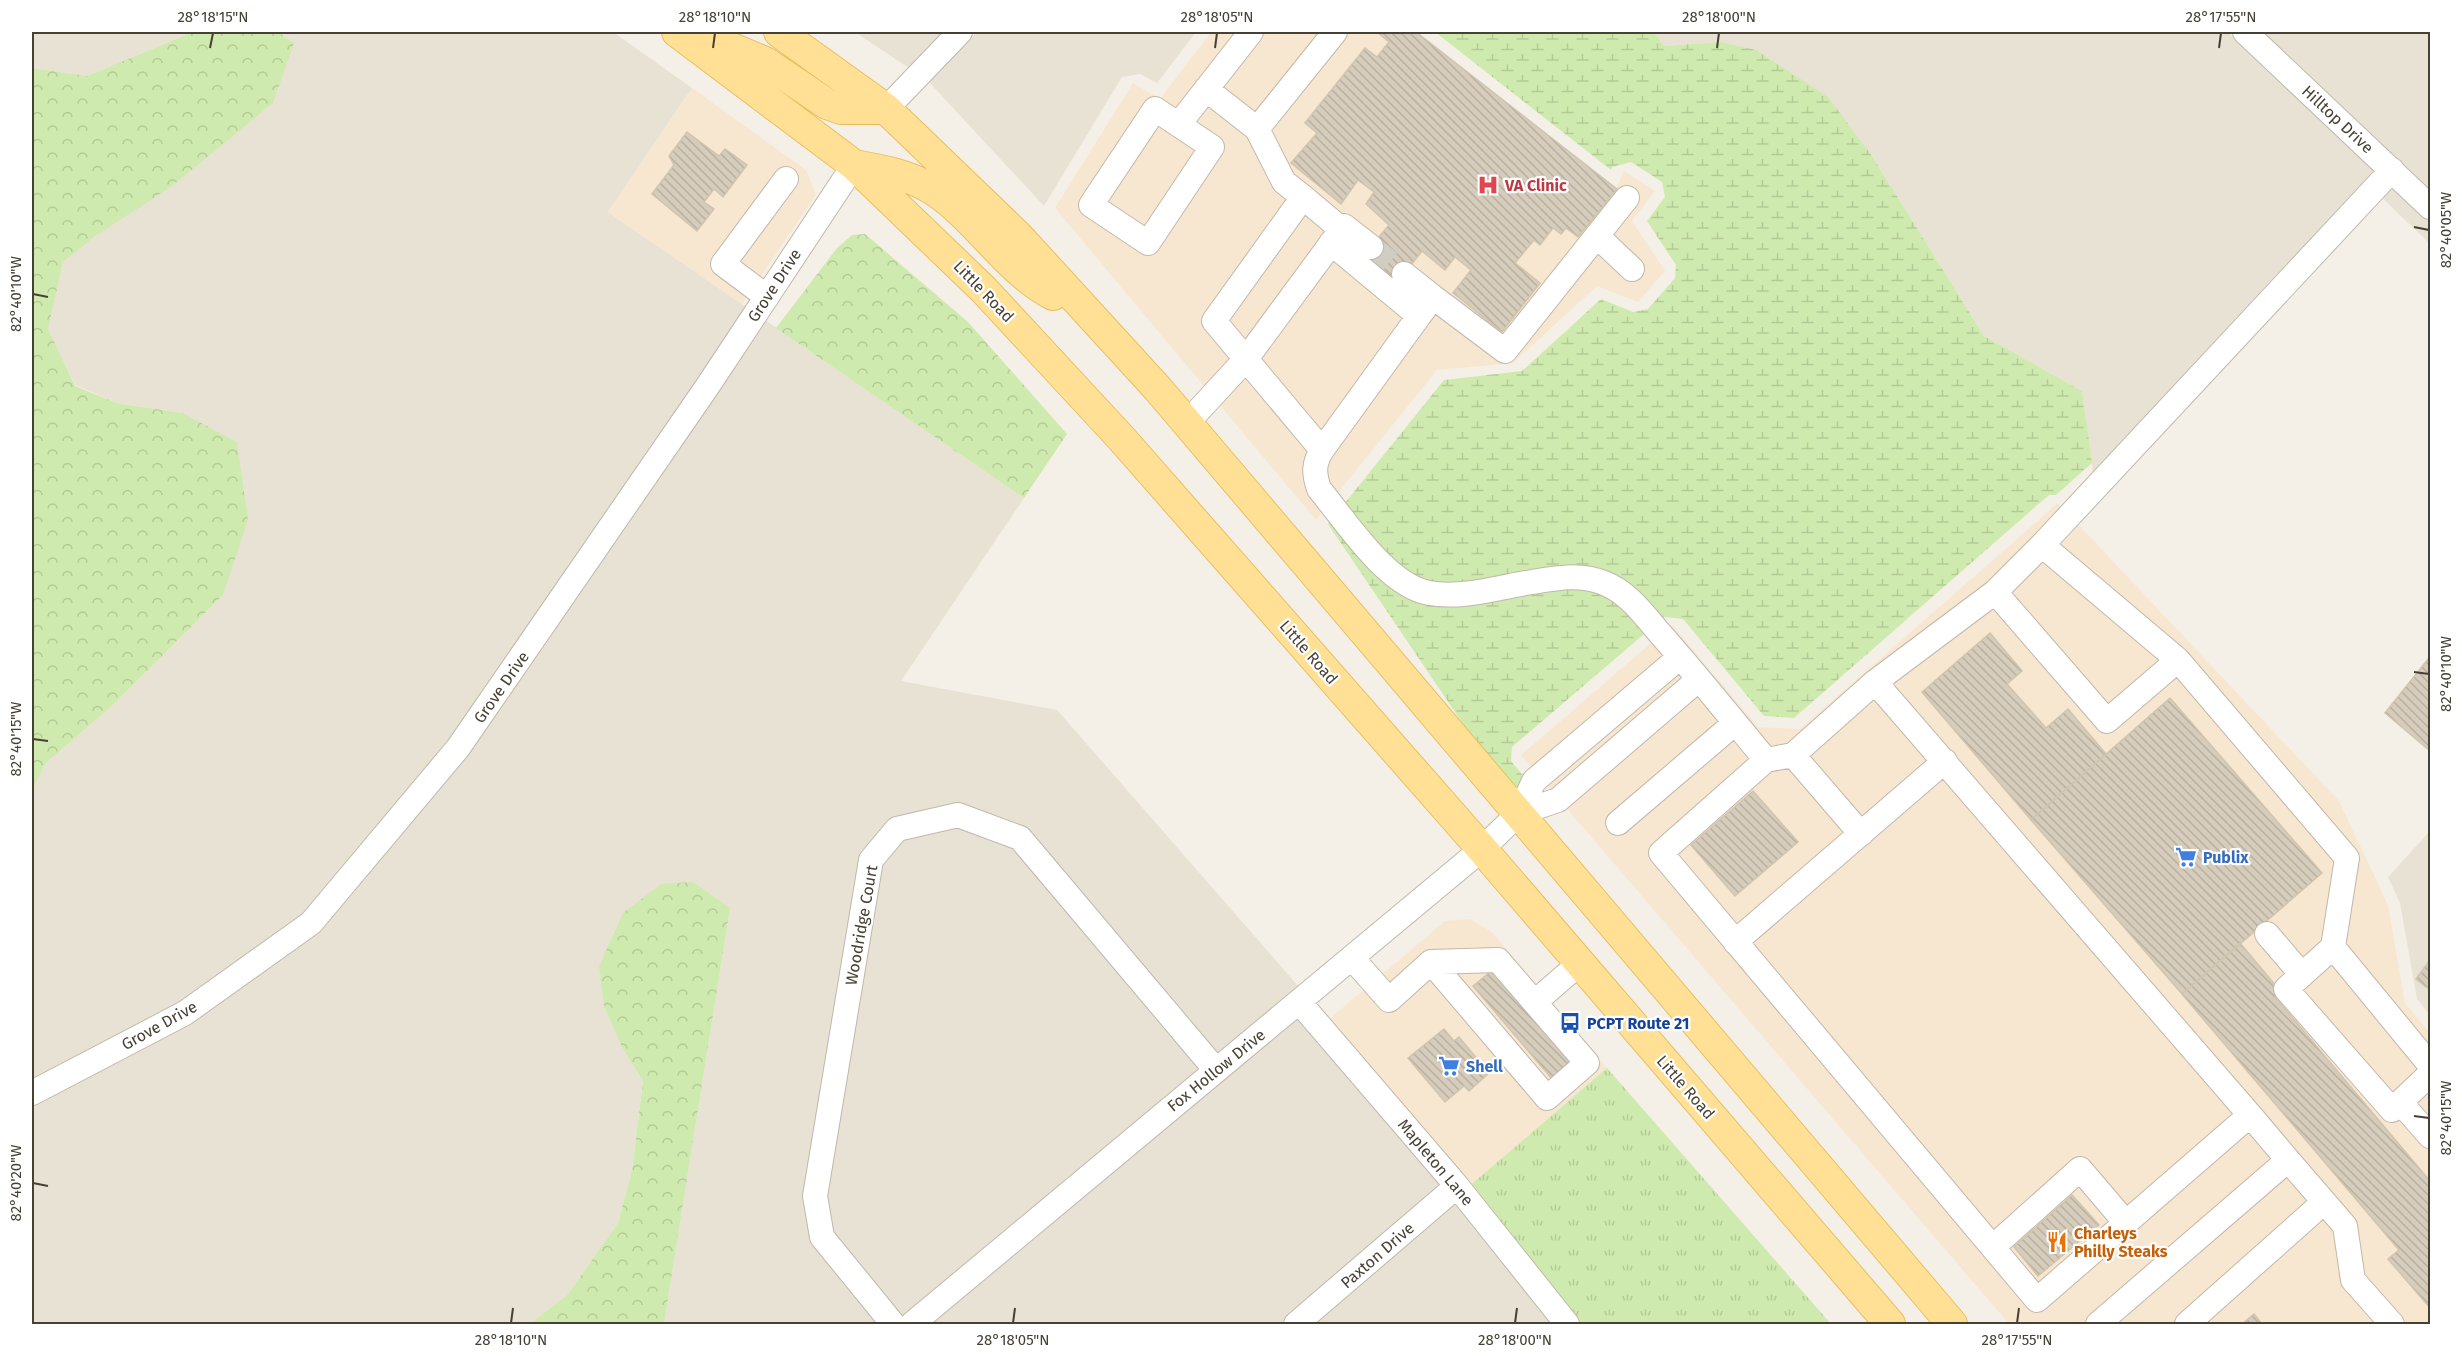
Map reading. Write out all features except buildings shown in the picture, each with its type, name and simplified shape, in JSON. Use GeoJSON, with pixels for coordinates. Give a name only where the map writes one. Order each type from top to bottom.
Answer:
{"type":"FeatureCollection","features":[{"type":"Feature","properties":{"kind":"main road","name":"Little Road"},"geometry":{"type":"LineString","coordinates":[[677,32],[854,165],[984,290],[1097,412],[1482,849],[1890,1324]]}},
{"type":"Feature","properties":{"kind":"main road"},"geometry":{"type":"LineString","coordinates":[[694,32],[765,62],[841,109],[886,110]]}},
{"type":"Feature","properties":{"kind":"main road"},"geometry":{"type":"LineString","coordinates":[[779,32],[886,110],[1019,237],[1089,314],[1187,423],[1952,1324]]}},
{"type":"Feature","properties":{"kind":"main road"},"geometry":{"type":"LineString","coordinates":[[854,165],[906,176],[932,190],[1048,292],[1089,314]]}},
{"type":"Feature","properties":{"kind":"street"},"geometry":{"type":"LineString","coordinates":[[886,110],[960,32]]}},
{"type":"Feature","properties":{"kind":"street"},"geometry":{"type":"LineString","coordinates":[[1179,124],[1251,32]]}},
{"type":"Feature","properties":{"kind":"street"},"geometry":{"type":"LineString","coordinates":[[1257,129],[1335,32]]}},
{"type":"Feature","properties":{"kind":"street","name":"Hilltop Drive"},"geometry":{"type":"LineString","coordinates":[[2245,32],[2430,207]]}},
{"type":"Feature","properties":{"kind":"street"},"geometry":{"type":"LineString","coordinates":[[1206,88],[1257,129],[1284,182],[1303,197],[1339,233],[1426,307],[1505,351],[1627,198]]}},
{"type":"Feature","properties":{"kind":"street"},"geometry":{"type":"LineString","coordinates":[[1155,109],[1179,124],[1212,147],[1148,243],[1091,205],[1155,109]]}},
{"type":"Feature","properties":{"kind":"street","name":"Grove Drive"},"geometry":{"type":"LineString","coordinates":[[32,1093],[185,1013],[310,923],[458,748],[767,297],[854,165]]}},
{"type":"Feature","properties":{"kind":"street"},"geometry":{"type":"LineString","coordinates":[[2250,1115],[2037,1300],[1661,853],[1766,760],[1793,754],[1875,681],[1995,592],[2042,545],[2392,170]]}},
{"type":"Feature","properties":{"kind":"street"},"geometry":{"type":"LineString","coordinates":[[767,297],[723,264],[786,179]]}},
{"type":"Feature","properties":{"kind":"street"},"geometry":{"type":"LineString","coordinates":[[1303,197],[1214,321],[1322,450]]}},
{"type":"Feature","properties":{"kind":"street"},"geometry":{"type":"LineString","coordinates":[[1339,233],[1371,247]]}},
{"type":"Feature","properties":{"kind":"street"},"geometry":{"type":"LineString","coordinates":[[1187,423],[1246,359],[1339,233]]}},
{"type":"Feature","properties":{"kind":"street"},"geometry":{"type":"LineString","coordinates":[[1597,236],[1632,269]]}},
{"type":"Feature","properties":{"kind":"street"},"geometry":{"type":"LineString","coordinates":[[1404,274],[1426,307]]}},
{"type":"Feature","properties":{"kind":"street"},"geometry":{"type":"LineString","coordinates":[[1426,307],[1315,460],[1314,474],[1319,489],[1393,578],[1429,593],[1454,594],[1564,577],[1595,580],[1618,590],[1631,601],[1680,657],[1766,760]]}},
{"type":"Feature","properties":{"kind":"street"},"geometry":{"type":"LineString","coordinates":[[2042,545],[2178,660],[2347,858],[2333,947],[2286,989],[2392,1110],[2430,1074]]}},
{"type":"Feature","properties":{"kind":"street"},"geometry":{"type":"LineString","coordinates":[[1995,592],[2108,720],[2178,660]]}},
{"type":"Feature","properties":{"kind":"street"},"geometry":{"type":"LineString","coordinates":[[1519,813],[1534,781],[1680,657]]}},
{"type":"Feature","properties":{"kind":"street"},"geometry":{"type":"LineString","coordinates":[[1519,813],[1558,800],[1699,679]]}},
{"type":"Feature","properties":{"kind":"street"},"geometry":{"type":"LineString","coordinates":[[1875,681],[2345,1226],[2353,1280],[2386,1322]]}},
{"type":"Feature","properties":{"kind":"street"},"geometry":{"type":"LineString","coordinates":[[1618,823],[1736,723]]}},
{"type":"Feature","properties":{"kind":"street"},"geometry":{"type":"LineString","coordinates":[[1793,754],[1862,834]]}},
{"type":"Feature","properties":{"kind":"street"},"geometry":{"type":"LineString","coordinates":[[1736,942],[1945,761]]}},
{"type":"Feature","properties":{"kind":"street","name":"Fox Hollow Drive"},"geometry":{"type":"LineString","coordinates":[[912,1324],[1215,1069],[1300,1003],[1482,849],[1519,813]]}},
{"type":"Feature","properties":{"kind":"street","name":"Woodridge Court"},"geometry":{"type":"LineString","coordinates":[[893,1324],[822,1237],[815,1196],[871,860],[897,829],[958,815],[1020,838],[1215,1069]]}},
{"type":"Feature","properties":{"kind":"street"},"geometry":{"type":"LineString","coordinates":[[2267,934],[2302,975]]}},
{"type":"Feature","properties":{"kind":"street"},"geometry":{"type":"LineString","coordinates":[[2333,947],[2430,1065]]}},
{"type":"Feature","properties":{"kind":"street"},"geometry":{"type":"LineString","coordinates":[[1352,958],[1389,1000],[1431,962],[1498,960],[1587,1063],[1547,1098],[1431,962]]}},
{"type":"Feature","properties":{"kind":"street"},"geometry":{"type":"LineString","coordinates":[[1535,1002],[1580,963]]}},
{"type":"Feature","properties":{"kind":"street","name":"Mapleton Lane"},"geometry":{"type":"LineString","coordinates":[[1300,1003],[1458,1186],[1567,1324]]}},
{"type":"Feature","properties":{"kind":"street"},"geometry":{"type":"LineString","coordinates":[[2400,1102],[2430,1136]]}},
{"type":"Feature","properties":{"kind":"street"},"geometry":{"type":"LineString","coordinates":[[2102,1323],[2288,1160]]}},
{"type":"Feature","properties":{"kind":"street"},"geometry":{"type":"LineString","coordinates":[[1993,1247],[2080,1169],[2126,1223]]}},
{"type":"Feature","properties":{"kind":"street","name":"Paxton Drive"},"geometry":{"type":"LineString","coordinates":[[1296,1324],[1458,1186]]}},
{"type":"Feature","properties":{"kind":"street"},"geometry":{"type":"LineString","coordinates":[[2187,1324],[2324,1202]]}},
{"type":"Feature","properties":{"kind":"shaded area"},"geometry":{"type":"Polygon","coordinates":[[[32,32],[193,32],[87,76],[32,68],[32,32]]]}},
{"type":"Feature","properties":{"kind":"shaded area"},"geometry":{"type":"Polygon","coordinates":[[[278,32],[613,32],[692,88],[608,212],[1024,498],[901,681],[1057,710],[1328,1020],[1583,1324],[664,1324],[730,908],[623,1049],[643,1081],[632,1170],[618,1223],[568,1294],[530,1324],[32,1324],[32,790],[46,763],[114,704],[223,595],[182,413],[117,403],[75,385],[47,329],[63,262],[97,235],[294,44],[278,32]]]}},
{"type":"Feature","properties":{"kind":"shaded area"},"geometry":{"type":"Polygon","coordinates":[[[855,32],[944,32],[909,68],[855,32]]]}},
{"type":"Feature","properties":{"kind":"shaded area"},"geometry":{"type":"Polygon","coordinates":[[[977,32],[1196,32],[1157,83],[1140,74],[1122,77],[1044,206],[929,82],[977,32]]]}},
{"type":"Feature","properties":{"kind":"shaded area"},"geometry":{"type":"Polygon","coordinates":[[[1211,32],[1416,32],[1616,189],[1624,171],[1655,191],[1632,221],[1665,271],[1638,302],[1597,286],[1513,363],[1437,370],[1316,520],[1055,208],[1133,83],[1160,99],[1211,32]]]}},
{"type":"Feature","properties":{"kind":"shaded area"},"geometry":{"type":"Polygon","coordinates":[[[1654,32],[2228,32],[2430,222],[2430,244],[2374,190],[2093,474],[2082,391],[1984,336],[1872,156],[1721,42],[1664,46],[1654,32]]]}},
{"type":"Feature","properties":{"kind":"shaded area"},"geometry":{"type":"Polygon","coordinates":[[[2262,32],[2430,32],[2430,191],[2262,32]]]}},
{"type":"Feature","properties":{"kind":"shaded area"},"geometry":{"type":"Polygon","coordinates":[[[692,88],[806,170],[816,195],[742,304],[608,212],[692,88]]]}},
{"type":"Feature","properties":{"kind":"shaded area"},"geometry":{"type":"Polygon","coordinates":[[[2058,503],[2339,801],[2388,905],[2405,1003],[2430,1033],[2430,1324],[2009,1324],[1521,755],[1672,625],[1758,727],[1800,729],[2058,503]]]}},
{"type":"Feature","properties":{"kind":"shaded area"},"geometry":{"type":"Polygon","coordinates":[[[2430,831],[2430,1015],[2417,999],[2400,903],[2388,877],[2430,831]]]}},
{"type":"Feature","properties":{"kind":"shaded area"},"geometry":{"type":"Polygon","coordinates":[[[1470,919],[1492,932],[1607,1068],[1467,1188],[1328,1020],[1445,921],[1470,919]]]}},
{"type":"Feature","properties":{"kind":"green space"},"geometry":{"type":"Polygon","coordinates":[[[193,32],[278,32],[294,43],[273,103],[172,186],[97,235],[63,262],[48,329],[75,386],[117,403],[182,413],[237,442],[248,520],[223,595],[114,704],[46,763],[32,790],[32,68],[87,76],[193,32]]]}},
{"type":"Feature","properties":{"kind":"green space"},"geometry":{"type":"Polygon","coordinates":[[[1435,32],[1654,32],[1664,46],[1721,42],[1756,50],[1828,97],[1872,156],[1984,336],[2082,391],[2092,463],[2056,495],[2049,495],[1794,718],[1764,716],[1683,619],[1664,617],[1512,747],[1511,761],[1545,802],[1533,811],[1484,755],[1328,524],[1444,380],[1522,371],[1601,299],[1633,312],[1648,309],[1675,278],[1676,265],[1647,221],[1665,197],[1662,182],[1631,162],[1612,167],[1611,170],[1435,32]]]}},
{"type":"Feature","properties":{"kind":"green space"},"geometry":{"type":"Polygon","coordinates":[[[865,234],[968,322],[1067,434],[1024,498],[776,328],[837,248],[852,235],[865,234]]]}},
{"type":"Feature","properties":{"kind":"green space"},"geometry":{"type":"Polygon","coordinates":[[[693,882],[730,908],[664,1324],[530,1324],[568,1294],[618,1223],[632,1170],[643,1081],[623,1049],[604,1006],[599,966],[623,913],[661,884],[693,882]]]}},
{"type":"Feature","properties":{"kind":"green space"},"geometry":{"type":"Polygon","coordinates":[[[1607,1068],[1831,1324],[1583,1324],[1467,1188],[1607,1068]]]}},
{"type":"Feature","properties":{"kind":"tunnel"},"geometry":{"type":"LineString","coordinates":[[1371,247],[1404,274]]}},
{"type":"Feature","properties":{"kind":"place","name":"VA Clinic"},"geometry":{"type":"Point","coordinates":[1488,185]}},
{"type":"Feature","properties":{"kind":"place","name":"Publix"},"geometry":{"type":"Point","coordinates":[2186,857]}},
{"type":"Feature","properties":{"kind":"place","name":"PCPT Route 21"},"geometry":{"type":"Point","coordinates":[1570,1023]}},
{"type":"Feature","properties":{"kind":"place","name":"Shell"},"geometry":{"type":"Point","coordinates":[1449,1066]}},
{"type":"Feature","properties":{"kind":"place","name":"Charleys Philly Steaks"},"geometry":{"type":"Point","coordinates":[2057,1242]}}]}
